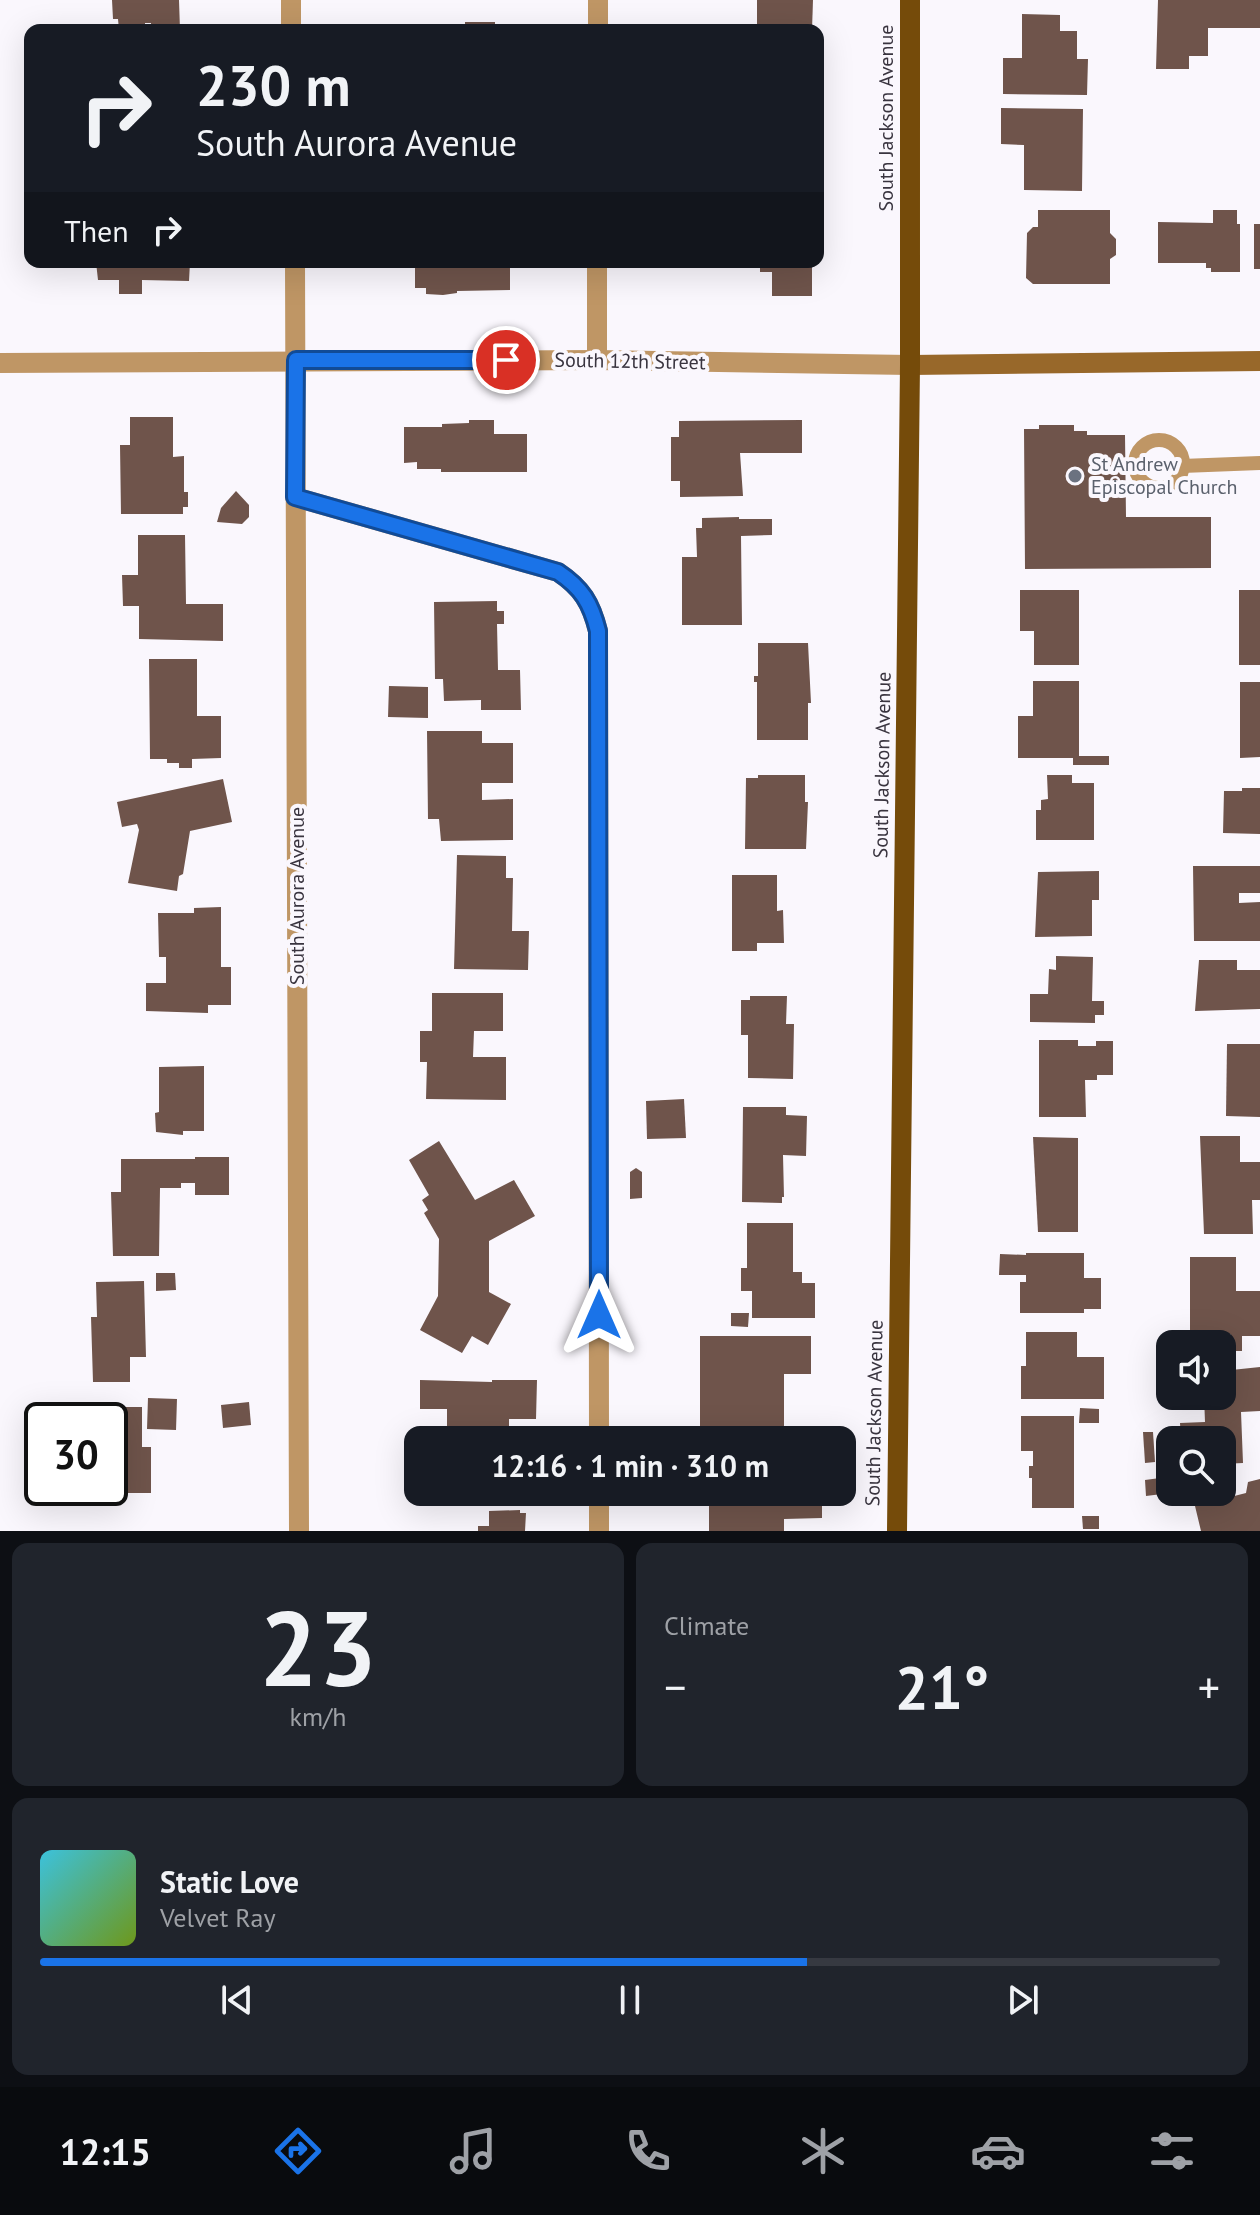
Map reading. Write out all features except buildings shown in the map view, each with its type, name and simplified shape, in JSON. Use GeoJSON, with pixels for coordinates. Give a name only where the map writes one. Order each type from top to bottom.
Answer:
{"type":"FeatureCollection","features":[{"type":"Feature","properties":{"kind":"main road","name":"South Jackson Avenue"},"geometry":{"type":"LineString","coordinates":[[897,1531],[910,365],[910,0]]}},
{"type":"Feature","properties":{"kind":"main road","name":"South 12th Street"},"geometry":{"type":"LineString","coordinates":[[910,365],[1260,361]]}},
{"type":"Feature","properties":{"kind":"street"},"geometry":{"type":"LineString","coordinates":[[291,0],[291,24]]}},
{"type":"Feature","properties":{"kind":"street"},"geometry":{"type":"LineString","coordinates":[[598,0],[598,24]]}},
{"type":"Feature","properties":{"kind":"street","name":"South Aurora Avenue"},"geometry":{"type":"LineString","coordinates":[[295,268],[299,1531]]}},
{"type":"Feature","properties":{"kind":"street"},"geometry":{"type":"LineString","coordinates":[[597,268],[597,360]]}},
{"type":"Feature","properties":{"kind":"street","name":"South 12th Street"},"geometry":{"type":"LineString","coordinates":[[0,363],[597,360],[910,365]]}},
{"type":"Feature","properties":{"kind":"street"},"geometry":{"type":"LineString","coordinates":[[295,497],[558,572],[575,583],[592,607],[598,631],[599,1426]]}},
{"type":"Feature","properties":{"kind":"street"},"geometry":{"type":"LineString","coordinates":[[599,1506],[599,1531]]}},
{"type":"Feature","properties":{"kind":"lane"},"geometry":{"type":"LineString","coordinates":[[1182,466],[1260,463]]}},
{"type":"Feature","properties":{"kind":"place","name":"St Andrew Episcopal Church"},"geometry":{"type":"Point","coordinates":[1075,476]}},
{"type":"Feature","properties":{"kind":"route"},"geometry":{"type":"LineString","coordinates":[[506,360],[296,360],[295,497],[558,572],[575,583],[592,607],[598,631],[599,1315]]}}]}
